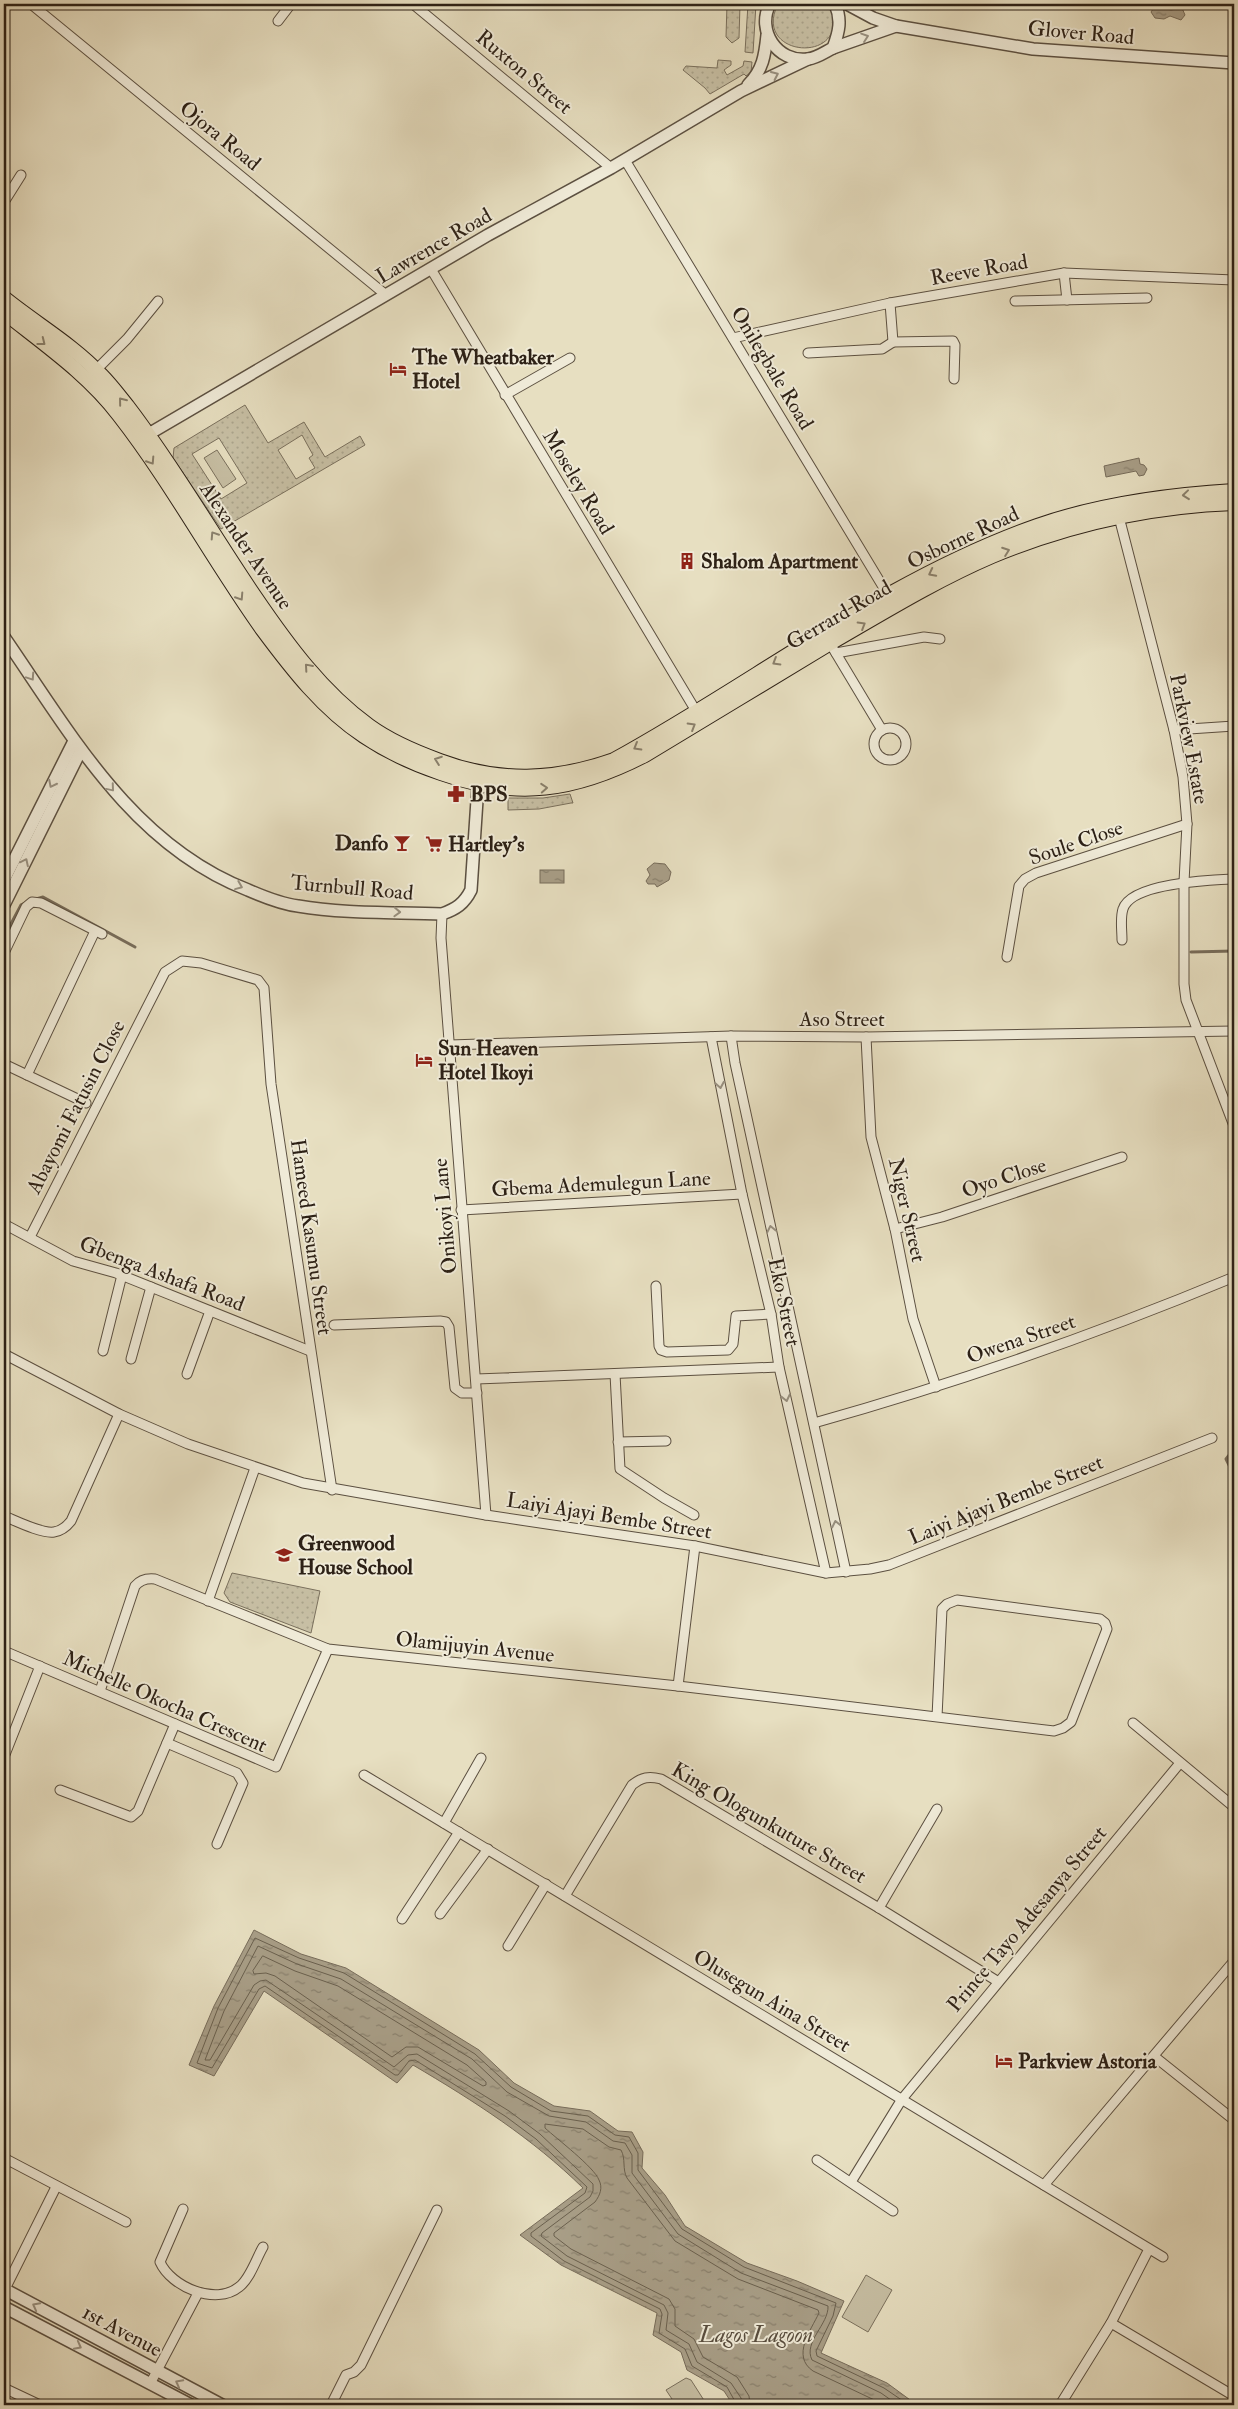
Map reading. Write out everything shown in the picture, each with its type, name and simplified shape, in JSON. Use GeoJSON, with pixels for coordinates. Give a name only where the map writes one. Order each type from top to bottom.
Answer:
{"type":"FeatureCollection","features":[{"type":"Feature","properties":{"kind":"main road","name":"Alexander Avenue"},"geometry":{"type":"LineString","coordinates":[[4,298],[96,370],[129,409],[274,625],[324,686],[357,717],[391,740],[481,780]]}},
{"type":"Feature","properties":{"kind":"main road","name":"Alexander Avenue"},"geometry":{"type":"LineString","coordinates":[[4,312],[76,369],[118,413],[246,606],[278,650],[315,694],[362,735],[383,748],[421,766],[481,780]]}},
{"type":"Feature","properties":{"kind":"main road","name":"Osborne Road"},"geometry":{"type":"LineString","coordinates":[[481,780],[564,774],[591,768],[621,756],[888,595],[988,545],[1038,526],[1087,512],[1148,499],[1234,491]]}},
{"type":"Feature","properties":{"kind":"main road","name":"Gerrard Road"},"geometry":{"type":"LineString","coordinates":[[481,780],[514,789],[546,788],[569,785],[608,774],[645,756],[834,648],[898,603],[993,556],[1055,534],[1119,517],[1184,506],[1234,503]]}},
{"type":"Feature","properties":{"kind":"street","name":"Ojora Road"},"geometry":{"type":"LineString","coordinates":[[31,4],[386,295]]}},
{"type":"Feature","properties":{"kind":"street"},"geometry":{"type":"LineString","coordinates":[[278,21],[291,4]]}},
{"type":"Feature","properties":{"kind":"street","name":"Ruxton Street"},"geometry":{"type":"LineString","coordinates":[[413,4],[611,168]]}},
{"type":"Feature","properties":{"kind":"street"},"geometry":{"type":"LineString","coordinates":[[833,48],[840,27],[840,16],[835,4]]}},
{"type":"Feature","properties":{"kind":"street","name":"Glover Road"},"geometry":{"type":"LineString","coordinates":[[847,4],[873,18],[896,26],[1033,49],[1234,63]]}},
{"type":"Feature","properties":{"kind":"street","name":"Lawrence Road"},"geometry":{"type":"LineString","coordinates":[[741,91],[761,68],[764,59],[767,35],[765,22],[768,6]]}},
{"type":"Feature","properties":{"kind":"street","name":"Glover Road"},"geometry":{"type":"LineString","coordinates":[[808,59],[833,48],[896,26]]}},
{"type":"Feature","properties":{"kind":"street"},"geometry":{"type":"LineString","coordinates":[[767,35],[774,46],[783,54],[795,59],[808,59]]}},
{"type":"Feature","properties":{"kind":"street","name":"Lawrence Road"},"geometry":{"type":"LineString","coordinates":[[147,435],[488,235],[611,168],[741,91],[808,59]]}},
{"type":"Feature","properties":{"kind":"street","name":"Onilegbale Road"},"geometry":{"type":"LineString","coordinates":[[625,160],[888,595]]}},
{"type":"Feature","properties":{"kind":"street"},"geometry":{"type":"LineString","coordinates":[[4,202],[21,175]]}},
{"type":"Feature","properties":{"kind":"street","name":"Moseley Road"},"geometry":{"type":"LineString","coordinates":[[431,269],[696,711]]}},
{"type":"Feature","properties":{"kind":"street"},"geometry":{"type":"LineString","coordinates":[[1064,273],[1067,300]]}},
{"type":"Feature","properties":{"kind":"street","name":"Reeve Road"},"geometry":{"type":"LineString","coordinates":[[733,338],[890,303],[1064,273],[1234,280]]}},
{"type":"Feature","properties":{"kind":"street"},"geometry":{"type":"LineString","coordinates":[[1014,301],[1147,298]]}},
{"type":"Feature","properties":{"kind":"street"},"geometry":{"type":"LineString","coordinates":[[96,370],[126,339],[158,301]]}},
{"type":"Feature","properties":{"kind":"street"},"geometry":{"type":"LineString","coordinates":[[890,303],[893,342]]}},
{"type":"Feature","properties":{"kind":"street"},"geometry":{"type":"LineString","coordinates":[[808,353],[882,349],[893,342],[948,340],[955,345],[954,379]]}},
{"type":"Feature","properties":{"kind":"street"},"geometry":{"type":"LineString","coordinates":[[505,395],[570,358]]}},
{"type":"Feature","properties":{"kind":"street","name":"Parkview Estate"},"geometry":{"type":"LineString","coordinates":[[1119,517],[1174,730],[1183,777],[1187,824],[1184,882],[1184,984],[1188,1010],[1234,1126]]}},
{"type":"Feature","properties":{"kind":"street","name":"Turnbull Road"},"geometry":{"type":"LineString","coordinates":[[4,637],[78,746],[114,792],[159,838],[198,866],[232,884],[297,906],[442,914],[456,909],[466,901],[471,890],[481,780]]}},
{"type":"Feature","properties":{"kind":"street"},"geometry":{"type":"LineString","coordinates":[[882,730],[834,648],[924,637],[940,639]]}},
{"type":"Feature","properties":{"kind":"street"},"geometry":{"type":"LineString","coordinates":[[1174,730],[1234,726]]}},
{"type":"Feature","properties":{"kind":"street"},"geometry":{"type":"LineString","coordinates":[[4,880],[78,746]]}},
{"type":"Feature","properties":{"kind":"street"},"geometry":{"type":"LineString","coordinates":[[4,906],[78,746]]}},
{"type":"Feature","properties":{"kind":"street","name":"Soule Close"},"geometry":{"type":"LineString","coordinates":[[1007,957],[1019,886],[1026,879],[1036,873],[1187,824]]}},
{"type":"Feature","properties":{"kind":"street"},"geometry":{"type":"LineString","coordinates":[[1122,940],[1123,908],[1131,897],[1184,882],[1234,878]]}},
{"type":"Feature","properties":{"kind":"street"},"geometry":{"type":"LineString","coordinates":[[4,953],[26,907],[32,902],[41,903],[99,933],[27,1075]]}},
{"type":"Feature","properties":{"kind":"street","name":"Onikoyi Lane"},"geometry":{"type":"LineString","coordinates":[[442,914],[441,938],[486,1515]]}},
{"type":"Feature","properties":{"kind":"street","name":"Abayomi Fatusin Close"},"geometry":{"type":"LineString","coordinates":[[30,1236],[165,972],[182,961],[201,963],[258,980],[264,988]]}},
{"type":"Feature","properties":{"kind":"street","name":"Hameed Kasumu Street"},"geometry":{"type":"LineString","coordinates":[[264,988],[271,1084],[332,1490]]}},
{"type":"Feature","properties":{"kind":"street","name":"Aso Street"},"geometry":{"type":"LineString","coordinates":[[450,1045],[731,1036],[866,1037],[1234,1031]]}},
{"type":"Feature","properties":{"kind":"street","name":"Eko Street"},"geometry":{"type":"LineString","coordinates":[[731,1036],[735,1063],[846,1572]]}},
{"type":"Feature","properties":{"kind":"street","name":"Eko Street"},"geometry":{"type":"LineString","coordinates":[[711,1037],[742,1194],[770,1314],[779,1367],[826,1573]]}},
{"type":"Feature","properties":{"kind":"street","name":"Niger Street"},"geometry":{"type":"LineString","coordinates":[[866,1037],[872,1137],[896,1229],[913,1319],[936,1387]]}},
{"type":"Feature","properties":{"kind":"street"},"geometry":{"type":"LineString","coordinates":[[4,1064],[86,1103]]}},
{"type":"Feature","properties":{"kind":"street","name":"Oyo Close"},"geometry":{"type":"LineString","coordinates":[[896,1229],[942,1217],[1122,1157]]}},
{"type":"Feature","properties":{"kind":"street","name":"Gbema Ademulegun Lane"},"geometry":{"type":"LineString","coordinates":[[461,1210],[742,1194]]}},
{"type":"Feature","properties":{"kind":"street","name":"Gbenga Ashafa Road"},"geometry":{"type":"LineString","coordinates":[[4,1224],[30,1236],[73,1261],[122,1275],[310,1351]]}},
{"type":"Feature","properties":{"kind":"street"},"geometry":{"type":"LineString","coordinates":[[103,1351],[122,1275]]}},
{"type":"Feature","properties":{"kind":"street","name":"Owena Street"},"geometry":{"type":"LineString","coordinates":[[814,1423],[936,1387],[1136,1318],[1234,1277]]}},
{"type":"Feature","properties":{"kind":"street"},"geometry":{"type":"LineString","coordinates":[[656,1286],[659,1346],[661,1350],[667,1352],[728,1350],[733,1344],[736,1316],[770,1314]]}},
{"type":"Feature","properties":{"kind":"street"},"geometry":{"type":"LineString","coordinates":[[131,1359],[151,1287]]}},
{"type":"Feature","properties":{"kind":"street"},"geometry":{"type":"LineString","coordinates":[[187,1374],[210,1311]]}},
{"type":"Feature","properties":{"kind":"street"},"geometry":{"type":"LineString","coordinates":[[334,1326],[446,1322],[449,1327],[455,1388],[462,1393],[477,1393]]}},
{"type":"Feature","properties":{"kind":"street","name":"Laiyi Ajayi Bembe Street"},"geometry":{"type":"LineString","coordinates":[[4,1354],[119,1414],[188,1444],[255,1468],[332,1490],[695,1546],[826,1573],[846,1572],[889,1565],[1212,1438]]}},
{"type":"Feature","properties":{"kind":"street"},"geometry":{"type":"LineString","coordinates":[[476,1379],[779,1367]]}},
{"type":"Feature","properties":{"kind":"street"},"geometry":{"type":"LineString","coordinates":[[615,1374],[618,1442],[622,1472],[694,1515]]}},
{"type":"Feature","properties":{"kind":"street"},"geometry":{"type":"LineString","coordinates":[[4,1516],[43,1531],[54,1532],[64,1528],[71,1521],[119,1414]]}},
{"type":"Feature","properties":{"kind":"street"},"geometry":{"type":"LineString","coordinates":[[618,1442],[666,1441]]}},
{"type":"Feature","properties":{"kind":"street"},"geometry":{"type":"LineString","coordinates":[[208,1601],[255,1468]]}},
{"type":"Feature","properties":{"kind":"street"},"geometry":{"type":"LineString","coordinates":[[678,1686],[695,1546]]}},
{"type":"Feature","properties":{"kind":"street","name":"Olamijuyin Avenue"},"geometry":{"type":"LineString","coordinates":[[100,1691],[135,1586],[138,1582],[155,1579],[328,1649],[678,1686],[937,1717],[1054,1730],[1063,1728],[1071,1722],[1107,1628],[1105,1623],[1100,1619],[1029,1608],[957,1600],[947,1604],[942,1609],[937,1717]]}},
{"type":"Feature","properties":{"kind":"street","name":"Michelle Okocha Crescent"},"geometry":{"type":"LineString","coordinates":[[4,1651],[276,1767],[328,1649]]}},
{"type":"Feature","properties":{"kind":"street"},"geometry":{"type":"LineString","coordinates":[[4,1757],[40,1666]]}},
{"type":"Feature","properties":{"kind":"street"},"geometry":{"type":"LineString","coordinates":[[1133,1723],[1234,1807]]}},
{"type":"Feature","properties":{"kind":"street"},"geometry":{"type":"LineString","coordinates":[[60,1790],[131,1817],[134,1816],[138,1811],[175,1724]]}},
{"type":"Feature","properties":{"kind":"street"},"geometry":{"type":"LineString","coordinates":[[167,1743],[237,1773],[241,1777],[243,1782],[217,1844]]}},
{"type":"Feature","properties":{"kind":"street"},"geometry":{"type":"LineString","coordinates":[[444,1823],[481,1758]]}},
{"type":"Feature","properties":{"kind":"street","name":"Prince Tayo Adesanya Street"},"geometry":{"type":"LineString","coordinates":[[851,2182],[902,2099],[997,1981],[1180,1763]]}},
{"type":"Feature","properties":{"kind":"street","name":"Olusegun Aina Street"},"geometry":{"type":"LineString","coordinates":[[364,1775],[1162,2257]]}},
{"type":"Feature","properties":{"kind":"street","name":"King Ologunkuture Street"},"geometry":{"type":"LineString","coordinates":[[565,1896],[632,1784],[640,1778],[651,1777],[661,1779],[880,1908],[997,1981]]}},
{"type":"Feature","properties":{"kind":"street"},"geometry":{"type":"LineString","coordinates":[[880,1908],[937,1809]]}},
{"type":"Feature","properties":{"kind":"street"},"geometry":{"type":"LineString","coordinates":[[402,1919],[459,1832]]}},
{"type":"Feature","properties":{"kind":"street"},"geometry":{"type":"LineString","coordinates":[[440,1914],[488,1849]]}},
{"type":"Feature","properties":{"kind":"street"},"geometry":{"type":"LineString","coordinates":[[508,1946],[546,1884]]}},
{"type":"Feature","properties":{"kind":"street"},"geometry":{"type":"LineString","coordinates":[[1044,2185],[1155,2057],[1234,1961]]}},
{"type":"Feature","properties":{"kind":"street"},"geometry":{"type":"LineString","coordinates":[[1155,2057],[1234,2120]]}},
{"type":"Feature","properties":{"kind":"street"},"geometry":{"type":"LineString","coordinates":[[4,2158],[56,2187],[126,2222]]}},
{"type":"Feature","properties":{"kind":"street"},"geometry":{"type":"LineString","coordinates":[[817,2160],[893,2211]]}},
{"type":"Feature","properties":{"kind":"street"},"geometry":{"type":"LineString","coordinates":[[4,2290],[56,2187]]}},
{"type":"Feature","properties":{"kind":"street"},"geometry":{"type":"LineString","coordinates":[[183,2209],[160,2262],[168,2274],[198,2293],[222,2295],[241,2286],[262,2247]]}},
{"type":"Feature","properties":{"kind":"street"},"geometry":{"type":"LineString","coordinates":[[331,2405],[346,2375],[354,2372],[360,2365],[437,2210]]}},
{"type":"Feature","properties":{"kind":"street"},"geometry":{"type":"LineString","coordinates":[[1060,2405],[1111,2323],[1149,2248]]}},
{"type":"Feature","properties":{"kind":"street","name":"1st Avenue"},"geometry":{"type":"LineString","coordinates":[[4,2290],[222,2405]]}},
{"type":"Feature","properties":{"kind":"street"},"geometry":{"type":"LineString","coordinates":[[150,2384],[198,2293]]}},
{"type":"Feature","properties":{"kind":"street","name":"1st Avenue"},"geometry":{"type":"LineString","coordinates":[[4,2307],[191,2405]]}},
{"type":"Feature","properties":{"kind":"street"},"geometry":{"type":"LineString","coordinates":[[1111,2323],[1234,2396]]}},
{"type":"Feature","properties":{"kind":"street"},"geometry":{"type":"LineString","coordinates":[[4,2388],[40,2405]]}},
{"type":"Feature","properties":{"kind":"shaded area"},"geometry":{"type":"Polygon","coordinates":[[[727,4],[740,4],[739,38],[732,43],[726,37],[727,4]]]}},
{"type":"Feature","properties":{"kind":"shaded area"},"geometry":{"type":"Polygon","coordinates":[[[748,4],[756,4],[753,53],[745,52],[748,4]]]}},
{"type":"Feature","properties":{"kind":"shaded area"},"geometry":{"type":"Polygon","coordinates":[[[778,4],[830,4],[834,24],[828,38],[817,46],[803,48],[789,45],[778,36],[773,22],[778,4]]]}},
{"type":"Feature","properties":{"kind":"shaded area"},"geometry":{"type":"Polygon","coordinates":[[[718,60],[731,61],[731,65],[724,70],[727,75],[743,66],[744,61],[752,62],[751,72],[746,76],[744,74],[710,94],[683,70],[686,66],[717,68],[718,60]]]}},
{"type":"Feature","properties":{"kind":"shaded area"},"geometry":{"type":"Polygon","coordinates":[[[245,405],[268,443],[304,422],[325,457],[360,436],[365,445],[221,529],[173,458],[174,448],[245,405]],[[302,435],[278,450],[296,479],[315,468],[309,458],[313,455],[302,435]],[[219,438],[192,454],[221,499],[247,483],[219,438]]]}},
{"type":"Feature","properties":{"kind":"shaded area"},"geometry":{"type":"Polygon","coordinates":[[[217,450],[236,479],[223,488],[204,458],[217,450]]]}},
{"type":"Feature","properties":{"kind":"shaded area"},"geometry":{"type":"Polygon","coordinates":[[[570,794],[573,803],[539,809],[508,810],[508,798],[543,798],[570,794]]]}},
{"type":"Feature","properties":{"kind":"shaded area"},"geometry":{"type":"Polygon","coordinates":[[[232,1573],[320,1591],[311,1633],[230,1602],[224,1593],[232,1573]]]}},
{"type":"Feature","properties":{"kind":"shaded area"},"geometry":{"type":"Polygon","coordinates":[[[866,2275],[892,2290],[868,2332],[842,2317],[866,2275]]]}},
{"type":"Feature","properties":{"kind":"shaded area"},"geometry":{"type":"Polygon","coordinates":[[[686,2378],[691,2380],[707,2405],[676,2405],[666,2390],[686,2378]]]}},
{"type":"Feature","properties":{"kind":"water"},"geometry":{"type":"Polygon","coordinates":[[[1155,6],[1171,10],[1182,8],[1185,15],[1181,20],[1170,16],[1164,19],[1155,18],[1151,12],[1155,6]]]}},
{"type":"Feature","properties":{"kind":"water"},"geometry":{"type":"Polygon","coordinates":[[[1139,458],[1140,464],[1144,465],[1147,469],[1144,475],[1139,476],[1136,471],[1106,477],[1104,466],[1139,458]]]}},
{"type":"Feature","properties":{"kind":"water"},"geometry":{"type":"Polygon","coordinates":[[[654,863],[665,864],[671,872],[669,880],[657,887],[655,884],[648,884],[646,881],[650,875],[647,869],[654,863]]]}},
{"type":"Feature","properties":{"kind":"water"},"geometry":{"type":"Polygon","coordinates":[[[540,870],[564,870],[564,883],[540,883],[540,870]]]}},
{"type":"Feature","properties":{"kind":"water","name":"Lagos Lagoon"},"geometry":{"type":"Polygon","coordinates":[[[254,1930],[301,1954],[346,1968],[479,2050],[514,2083],[554,2106],[590,2111],[618,2131],[632,2132],[643,2152],[642,2168],[665,2195],[685,2226],[747,2263],[844,2301],[821,2353],[887,2383],[917,2405],[733,2405],[724,2391],[687,2370],[681,2352],[653,2335],[657,2313],[561,2265],[520,2235],[583,2188],[564,2170],[502,2121],[413,2065],[397,2083],[264,1991],[214,2076],[189,2065],[214,2006],[254,1930]]]}},
{"type":"Feature","properties":{"kind":"waterway"},"geometry":{"type":"LineString","coordinates":[[36,899],[43,897],[135,947]]}},
{"type":"Feature","properties":{"kind":"waterway"},"geometry":{"type":"LineString","coordinates":[[4,937],[21,905],[26,903]]}},
{"type":"Feature","properties":{"kind":"waterway"},"geometry":{"type":"LineString","coordinates":[[1191,952],[1234,951]]}},
{"type":"Feature","properties":{"kind":"waterway"},"geometry":{"type":"LineString","coordinates":[[1234,1449],[1226,1459],[1234,1475]]}},
{"type":"Feature","properties":{"kind":"place","name":"The Wheatbaker Hotel"},"geometry":{"type":"Point","coordinates":[398,369]}},
{"type":"Feature","properties":{"kind":"place","name":"Shalom Apartment"},"geometry":{"type":"Point","coordinates":[687,561]}},
{"type":"Feature","properties":{"kind":"place","name":"BPS"},"geometry":{"type":"Point","coordinates":[456,794]}},
{"type":"Feature","properties":{"kind":"place","name":"Danfo"},"geometry":{"type":"Point","coordinates":[402,843]}},
{"type":"Feature","properties":{"kind":"place","name":"Hartley's"},"geometry":{"type":"Point","coordinates":[434,844]}},
{"type":"Feature","properties":{"kind":"place","name":"Sun Heaven Hotel Ikoyi"},"geometry":{"type":"Point","coordinates":[424,1060]}},
{"type":"Feature","properties":{"kind":"place","name":"Greenwood House School"},"geometry":{"type":"Point","coordinates":[284,1555]}},
{"type":"Feature","properties":{"kind":"place","name":"Parkview Astoria"},"geometry":{"type":"Point","coordinates":[1004,2061]}}]}
